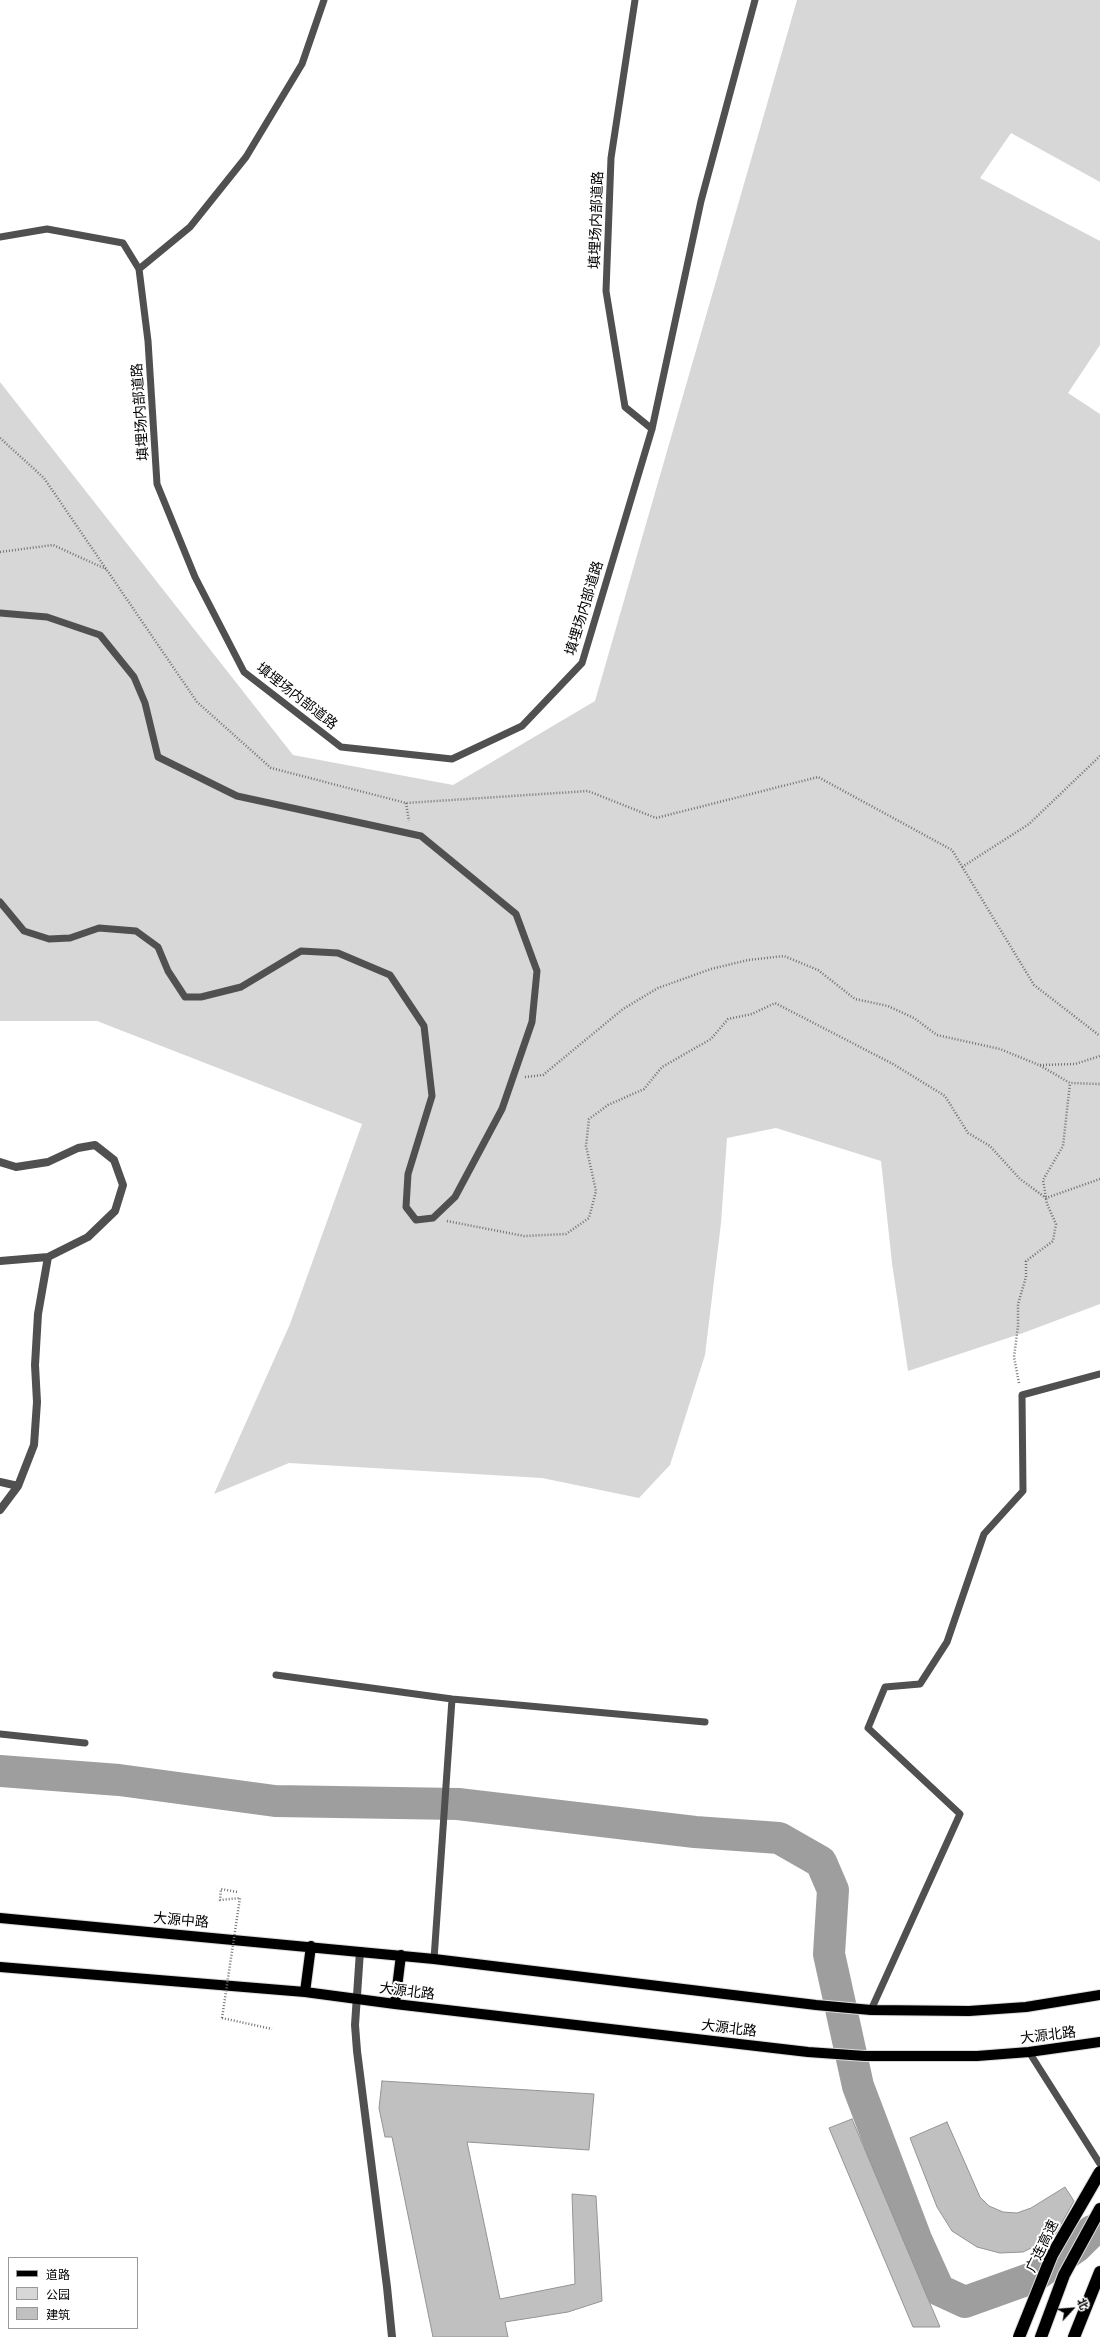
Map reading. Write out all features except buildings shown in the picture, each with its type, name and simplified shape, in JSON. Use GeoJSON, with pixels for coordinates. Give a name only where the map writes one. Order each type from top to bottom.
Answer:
{"type":"FeatureCollection","features":[{"type":"Feature","properties":{"kind":"highway","name":"广连高速"},"geometry":{"type":"LineString","coordinates":[[1019,2337],[1052,2255],[1100,2172]]}},
{"type":"Feature","properties":{"kind":"highway"},"geometry":{"type":"LineString","coordinates":[[1041,2337],[1064,2275],[1100,2209]]}},
{"type":"Feature","properties":{"kind":"highway"},"geometry":{"type":"LineString","coordinates":[[1074,2337],[1100,2272]]}},
{"type":"Feature","properties":{"kind":"highway"},"geometry":{"type":"LineString","coordinates":[[1080,2337],[1100,2287]]}},
{"type":"Feature","properties":{"kind":"main road","name":"大源中路"},"geometry":{"type":"LineString","coordinates":[[0,1918],[360,1951]]}},
{"type":"Feature","properties":{"kind":"main road"},"geometry":{"type":"LineString","coordinates":[[305,1992],[311,1946]]}},
{"type":"Feature","properties":{"kind":"main road"},"geometry":{"type":"LineString","coordinates":[[360,1951],[816,2005],[871,2010],[976,2010],[1026,2007],[1100,1995]]}},
{"type":"Feature","properties":{"kind":"main road"},"geometry":{"type":"LineString","coordinates":[[395,2004],[401,1955]]}},
{"type":"Feature","properties":{"kind":"main road"},"geometry":{"type":"LineString","coordinates":[[0,1967],[305,1992],[355,1999]]}},
{"type":"Feature","properties":{"kind":"main road","name":"大源北路"},"geometry":{"type":"LineString","coordinates":[[355,1999],[808,2052],[865,2056],[977,2056],[1029,2052],[1100,2042]]}},
{"type":"Feature","properties":{"kind":"street"},"geometry":{"type":"LineString","coordinates":[[0,1162],[16,1167],[48,1162],[78,1148],[95,1145],[114,1160],[123,1185],[115,1210],[88,1237],[48,1257],[0,1261]]}},
{"type":"Feature","properties":{"kind":"street"},"geometry":{"type":"LineString","coordinates":[[0,1510],[18,1486],[34,1445],[37,1402],[35,1358],[38,1314],[48,1257]]}},
{"type":"Feature","properties":{"kind":"street"},"geometry":{"type":"LineString","coordinates":[[0,1482],[18,1486]]}},
{"type":"Feature","properties":{"kind":"street"},"geometry":{"type":"LineString","coordinates":[[360,1951],[355,1999],[355,2025],[359,2072],[387,2287],[392,2337]]}},
{"type":"Feature","properties":{"kind":"lane"},"geometry":{"type":"LineString","coordinates":[[139,269],[190,227],[246,157],[302,64],[324,0]]}},
{"type":"Feature","properties":{"kind":"lane","name":"填埋场内部道路"},"geometry":{"type":"LineString","coordinates":[[635,0],[611,158],[606,291],[625,407],[652,429]]}},
{"type":"Feature","properties":{"kind":"lane","name":"填埋场内部道路"},"geometry":{"type":"LineString","coordinates":[[0,237],[47,229],[123,243],[139,269],[148,340],[157,484],[195,577],[244,672],[341,747],[452,759],[522,726],[582,663],[652,429],[701,201],[755,0]]}},
{"type":"Feature","properties":{"kind":"lane"},"geometry":{"type":"LineString","coordinates":[[0,613],[46,617],[100,635],[134,677],[145,703],[158,757],[237,796],[421,836],[516,914],[537,971],[532,1022],[502,1109],[455,1197],[433,1218],[416,1220],[406,1207],[408,1174],[432,1096],[424,1026],[390,975],[338,953],[301,951],[241,987],[202,996],[184,997],[168,971],[158,947],[136,931],[99,928],[70,938],[49,939],[24,931],[0,902]]}},
{"type":"Feature","properties":{"kind":"lane"},"geometry":{"type":"LineString","coordinates":[[871,2010],[960,1814],[868,1728],[885,1687],[920,1684],[947,1642],[984,1534],[1023,1491],[1022,1395],[1100,1374]]}},
{"type":"Feature","properties":{"kind":"lane"},"geometry":{"type":"LineString","coordinates":[[276,1675],[452,1699],[704,1722]]}},
{"type":"Feature","properties":{"kind":"lane"},"geometry":{"type":"LineString","coordinates":[[434,1959],[452,1699]]}},
{"type":"Feature","properties":{"kind":"lane"},"geometry":{"type":"LineString","coordinates":[[0,1734],[85,1743]]}},
{"type":"Feature","properties":{"kind":"lane"},"geometry":{"type":"LineString","coordinates":[[1029,2052],[1100,2164]]}},
{"type":"Feature","properties":{"kind":"path"},"geometry":{"type":"LineString","coordinates":[[0,438],[44,478],[197,702],[271,768],[406,803],[588,791],[656,818],[818,777],[952,850],[1034,985],[1100,1036]]}},
{"type":"Feature","properties":{"kind":"path"},"geometry":{"type":"LineString","coordinates":[[0,552],[53,545],[107,569]]}},
{"type":"Feature","properties":{"kind":"path"},"geometry":{"type":"LineString","coordinates":[[962,867],[1029,824],[1100,756]]}},
{"type":"Feature","properties":{"kind":"path"},"geometry":{"type":"LineString","coordinates":[[406,803],[411,833]]}},
{"type":"Feature","properties":{"kind":"path"},"geometry":{"type":"LineString","coordinates":[[512,1079],[543,1075],[623,1009],[658,988],[711,969],[748,960],[784,956],[818,970],[855,999],[888,1006],[914,1018],[937,1035],[1000,1049],[1039,1065],[1070,1083],[1100,1084]]}},
{"type":"Feature","properties":{"kind":"path"},"geometry":{"type":"LineString","coordinates":[[433,1218],[524,1236],[566,1234],[589,1218],[596,1191],[586,1146],[589,1119],[608,1105],[644,1089],[662,1067],[711,1039],[728,1020],[752,1014],[775,1003],[893,1064],[946,1096],[968,1133],[990,1146],[1020,1179],[1046,1198]]}},
{"type":"Feature","properties":{"kind":"path"},"geometry":{"type":"LineString","coordinates":[[1039,1065],[1075,1064],[1100,1056]]}},
{"type":"Feature","properties":{"kind":"path"},"geometry":{"type":"LineString","coordinates":[[1022,1395],[1014,1357],[1018,1326],[1018,1304],[1026,1277],[1026,1261],[1053,1241],[1056,1224],[1046,1198],[1043,1180],[1063,1146],[1070,1083]]}},
{"type":"Feature","properties":{"kind":"path"},"geometry":{"type":"LineString","coordinates":[[1046,1198],[1100,1179]]}},
{"type":"Feature","properties":{"kind":"path"},"geometry":{"type":"LineString","coordinates":[[237,1892],[221,1889],[220,1900],[240,1898],[222,2018],[272,2029]]}},
{"type":"Feature","properties":{"kind":"green space"},"geometry":{"type":"Polygon","coordinates":[[[797,0],[1100,0],[1100,182],[1011,133],[980,178],[1100,241],[1100,345],[1068,393],[1100,414],[1100,1304],[1023,1333],[908,1371],[892,1263],[881,1161],[776,1128],[727,1138],[721,1223],[705,1355],[670,1465],[639,1498],[542,1478],[289,1463],[214,1494],[290,1324],[362,1124],[97,1021],[0,1021],[0,382],[293,755],[453,785],[595,701],[797,0]]]}},
{"type":"Feature","properties":{"kind":"waterway"},"geometry":{"type":"LineString","coordinates":[[0,1771],[119,1780],[275,1801],[458,1804],[695,1832],[779,1838],[821,1862],[833,1890],[829,1954],[858,2086],[916,2239],[939,2290],[965,2302],[1032,2278],[1076,2247],[1092,2231]]}}]}
